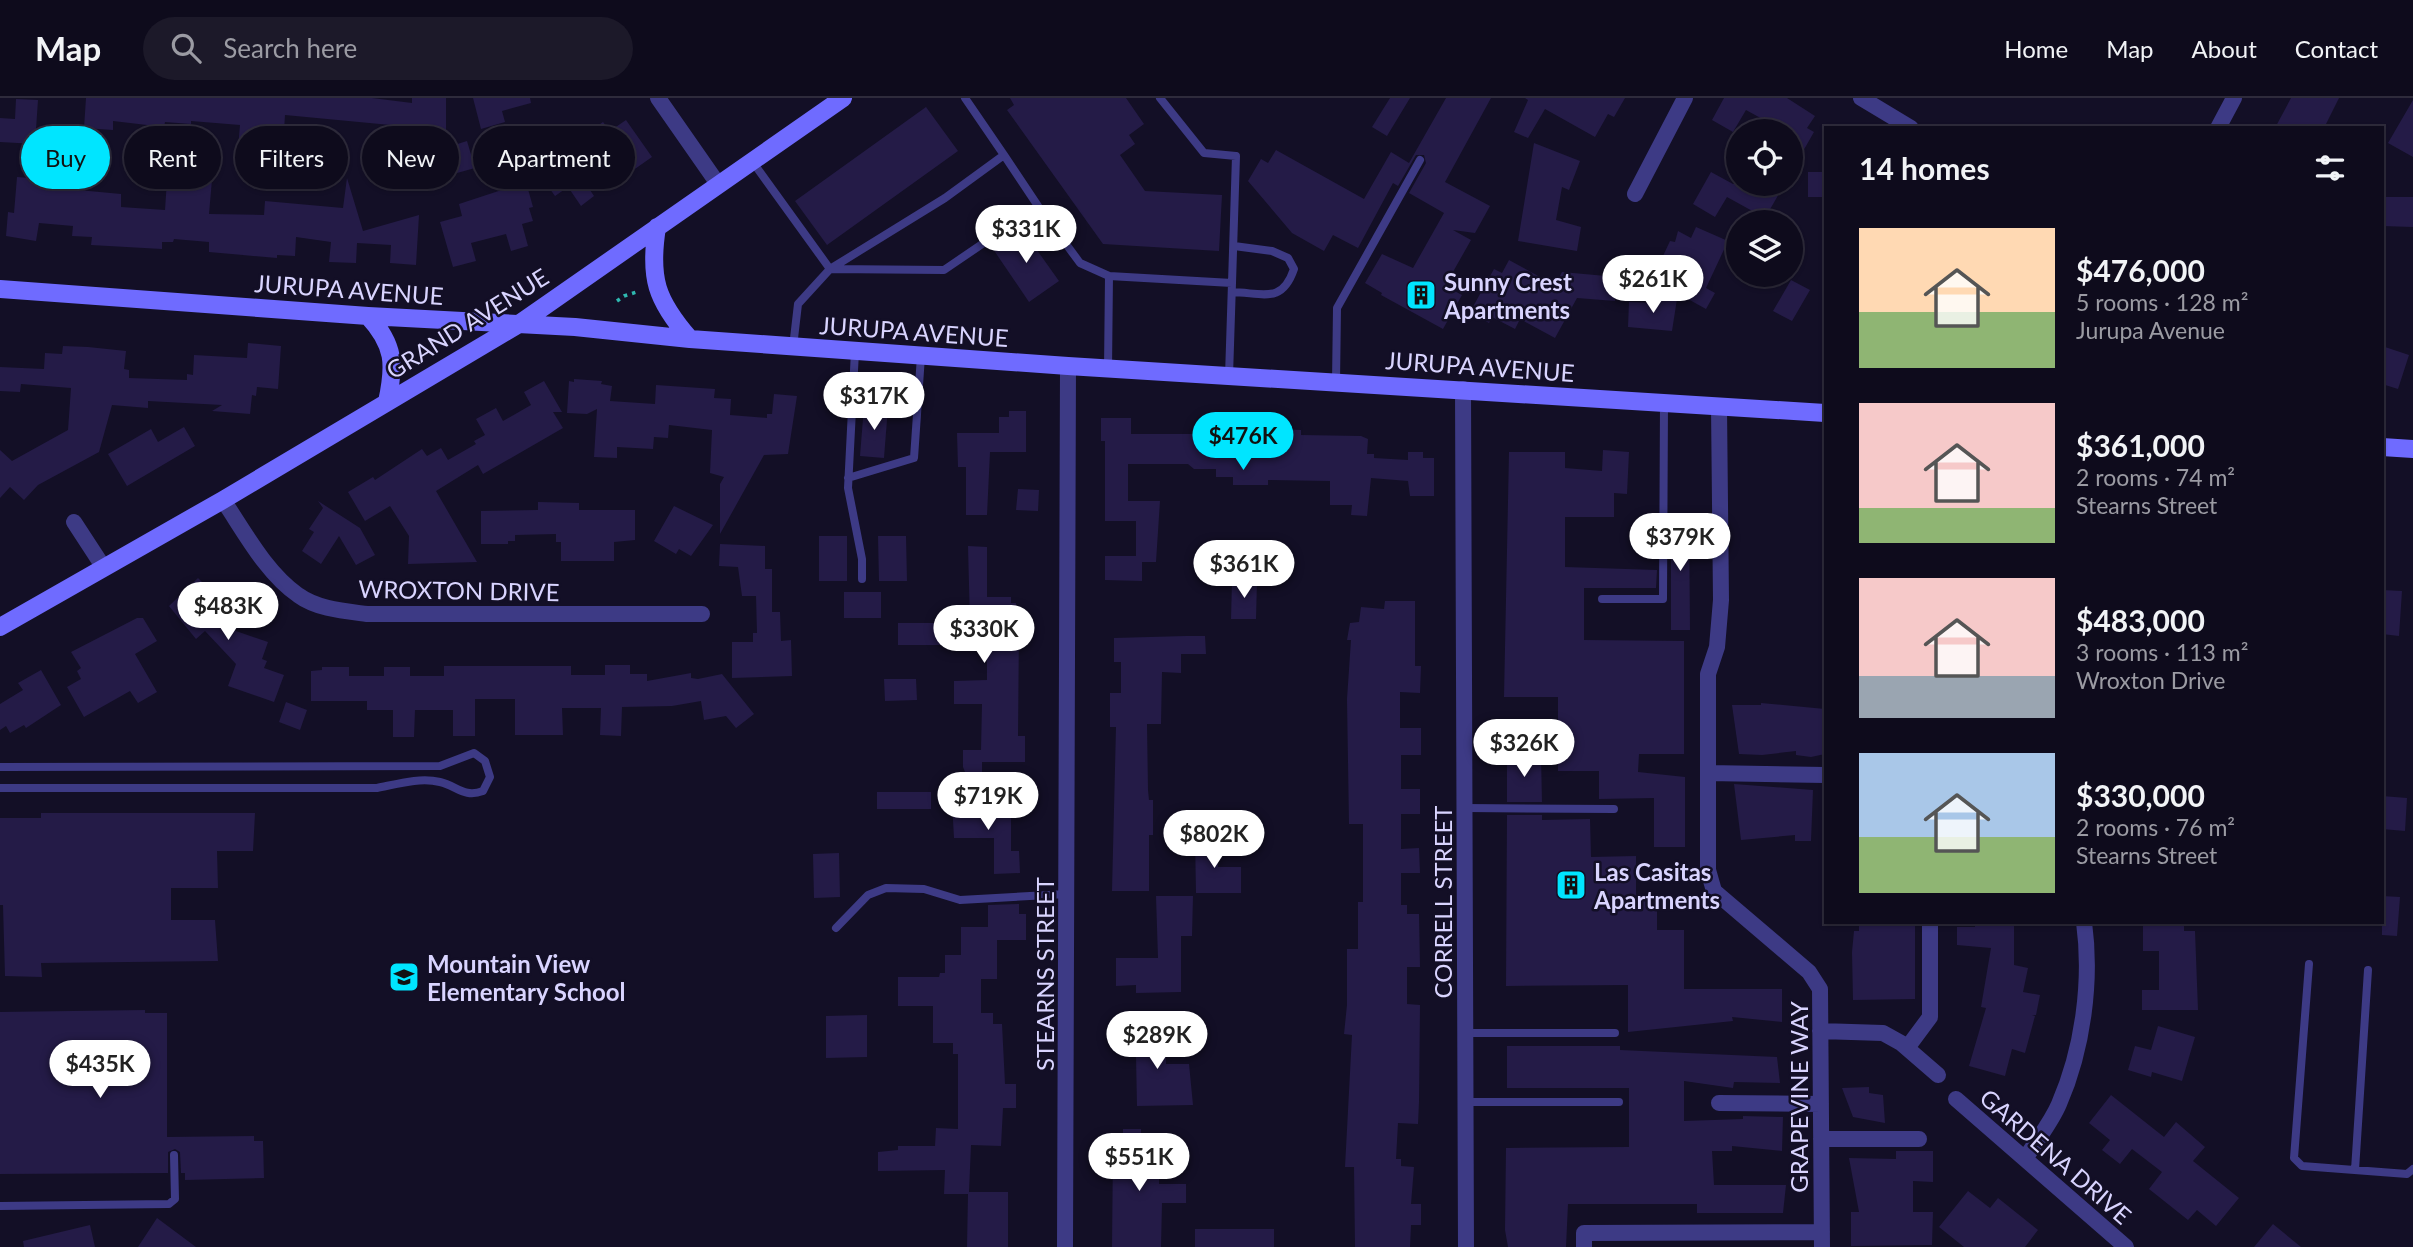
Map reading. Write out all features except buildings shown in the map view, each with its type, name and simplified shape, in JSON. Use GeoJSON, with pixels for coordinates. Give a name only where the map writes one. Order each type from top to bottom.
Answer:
{"type":"FeatureCollection","features":[{"type":"Feature","properties":{"kind":"main road","name":"GRAND AVENUE"},"geometry":{"type":"LineString","coordinates":[[0,627],[223,500],[519,324],[842,98]]}},
{"type":"Feature","properties":{"kind":"main road"},"geometry":{"type":"LineString","coordinates":[[657,227],[652,258],[657,285],[666,312],[690,340]]}},
{"type":"Feature","properties":{"kind":"main road","name":"JURUPA AVENUE"},"geometry":{"type":"LineString","coordinates":[[0,289],[368,316],[519,324],[690,340],[1108,369],[1824,413]]}},
{"type":"Feature","properties":{"kind":"main road"},"geometry":{"type":"LineString","coordinates":[[368,316],[384,334],[391,354],[392,378],[387,402]]}},
{"type":"Feature","properties":{"kind":"main road"},"geometry":{"type":"LineString","coordinates":[[2384,447],[2413,449]]}},
{"type":"Feature","properties":{"kind":"street"},"geometry":{"type":"LineString","coordinates":[[659,98],[718,184]]}},
{"type":"Feature","properties":{"kind":"street"},"geometry":{"type":"LineString","coordinates":[[1635,194],[1685,98]]}},
{"type":"Feature","properties":{"kind":"street"},"geometry":{"type":"LineString","coordinates":[[1861,98],[1908,126]]}},
{"type":"Feature","properties":{"kind":"street"},"geometry":{"type":"LineString","coordinates":[[2219,126],[2234,98]]}},
{"type":"Feature","properties":{"kind":"street","name":"STEARNS STREET"},"geometry":{"type":"LineString","coordinates":[[1065,1247],[1068,366]]}},
{"type":"Feature","properties":{"kind":"street","name":"CORRELL STREET"},"geometry":{"type":"LineString","coordinates":[[1463,389],[1466,1247]]}},
{"type":"Feature","properties":{"kind":"street","name":"GRAPEVINE WAY"},"geometry":{"type":"LineString","coordinates":[[1719,407],[1721,600],[1717,647],[1708,674],[1708,870],[1714,891],[1809,972],[1820,989],[1822,1239]]}},
{"type":"Feature","properties":{"kind":"street","name":"WROXTON DRIVE"},"geometry":{"type":"LineString","coordinates":[[223,500],[264,559],[298,596],[330,609],[366,614],[702,614]]}},
{"type":"Feature","properties":{"kind":"street"},"geometry":{"type":"LineString","coordinates":[[74,522],[104,568]]}},
{"type":"Feature","properties":{"kind":"street"},"geometry":{"type":"LineString","coordinates":[[1708,773],[1824,775]]}},
{"type":"Feature","properties":{"kind":"street"},"geometry":{"type":"LineString","coordinates":[[1907,1048],[1930,1017],[1930,924]]}},
{"type":"Feature","properties":{"kind":"street"},"geometry":{"type":"LineString","coordinates":[[2025,1160],[2059,1104],[2081,1032],[2088,949],[2084,924]]}},
{"type":"Feature","properties":{"kind":"street"},"geometry":{"type":"LineString","coordinates":[[1821,1031],[1883,1033],[1907,1048],[1938,1075]]}},
{"type":"Feature","properties":{"kind":"street","name":"GARDENA DRIVE"},"geometry":{"type":"LineString","coordinates":[[1956,1099],[2121,1246]]}},
{"type":"Feature","properties":{"kind":"street"},"geometry":{"type":"LineString","coordinates":[[1719,1103],[1821,1104]]}},
{"type":"Feature","properties":{"kind":"street"},"geometry":{"type":"LineString","coordinates":[[1821,1139],[1919,1139]]}},
{"type":"Feature","properties":{"kind":"street"},"geometry":{"type":"LineString","coordinates":[[1584,1240],[1822,1239]]}},
{"type":"Feature","properties":{"kind":"lane"},"geometry":{"type":"LineString","coordinates":[[965,98],[1080,263],[1109,276],[1278,293],[1288,287],[1294,269],[1288,258],[1272,251],[1234,246]]}},
{"type":"Feature","properties":{"kind":"lane"},"geometry":{"type":"LineString","coordinates":[[1160,98],[1204,153],[1236,156],[1229,376]]}},
{"type":"Feature","properties":{"kind":"lane"},"geometry":{"type":"LineString","coordinates":[[793,347],[797,304],[830,269],[945,198],[1004,155]]}},
{"type":"Feature","properties":{"kind":"lane"},"geometry":{"type":"LineString","coordinates":[[1336,382],[1336,308],[1420,160]]}},
{"type":"Feature","properties":{"kind":"lane"},"geometry":{"type":"LineString","coordinates":[[752,161],[830,269]]}},
{"type":"Feature","properties":{"kind":"lane"},"geometry":{"type":"LineString","coordinates":[[830,269],[944,270],[1038,206]]}},
{"type":"Feature","properties":{"kind":"lane"},"geometry":{"type":"LineString","coordinates":[[1108,369],[1109,276]]}},
{"type":"Feature","properties":{"kind":"lane"},"geometry":{"type":"LineString","coordinates":[[855,351],[848,478],[862,579]]}},
{"type":"Feature","properties":{"kind":"lane"},"geometry":{"type":"LineString","coordinates":[[848,478],[914,458],[921,356]]}},
{"type":"Feature","properties":{"kind":"lane"},"geometry":{"type":"LineString","coordinates":[[1602,599],[1663,599],[1664,403]]}},
{"type":"Feature","properties":{"kind":"lane"},"geometry":{"type":"LineString","coordinates":[[0,767],[440,765],[474,753],[485,761],[490,777],[483,791],[469,794],[440,782],[407,782],[377,788],[0,788]]}},
{"type":"Feature","properties":{"kind":"lane"},"geometry":{"type":"LineString","coordinates":[[1465,808],[1614,809]]}},
{"type":"Feature","properties":{"kind":"lane"},"geometry":{"type":"LineString","coordinates":[[836,928],[868,895],[886,888],[924,889],[960,900],[1067,894]]}},
{"type":"Feature","properties":{"kind":"lane"},"geometry":{"type":"LineString","coordinates":[[2309,964],[2294,1158],[2302,1167],[2407,1174],[2413,1169]]}},
{"type":"Feature","properties":{"kind":"lane"},"geometry":{"type":"LineString","coordinates":[[2355,1170],[2368,970]]}},
{"type":"Feature","properties":{"kind":"lane"},"geometry":{"type":"LineString","coordinates":[[1465,1033],[1615,1033]]}},
{"type":"Feature","properties":{"kind":"lane"},"geometry":{"type":"LineString","coordinates":[[1466,1102],[1619,1102]]}},
{"type":"Feature","properties":{"kind":"lane"},"geometry":{"type":"LineString","coordinates":[[0,1206],[169,1204],[175,1199],[174,1155]]}},
{"type":"Feature","properties":{"kind":"path"},"geometry":{"type":"LineString","coordinates":[[616,299],[642,290]]}},
{"type":"Feature","properties":{"kind":"place","name":"Sunny Crest Apartments"},"geometry":{"type":"Point","coordinates":[1421,295]}},
{"type":"Feature","properties":{"kind":"place","name":"Las Casitas Apartments"},"geometry":{"type":"Point","coordinates":[1571,885]}},
{"type":"Feature","properties":{"kind":"place","name":"Mountain View Elementary School"},"geometry":{"type":"Point","coordinates":[404,977]}}]}
